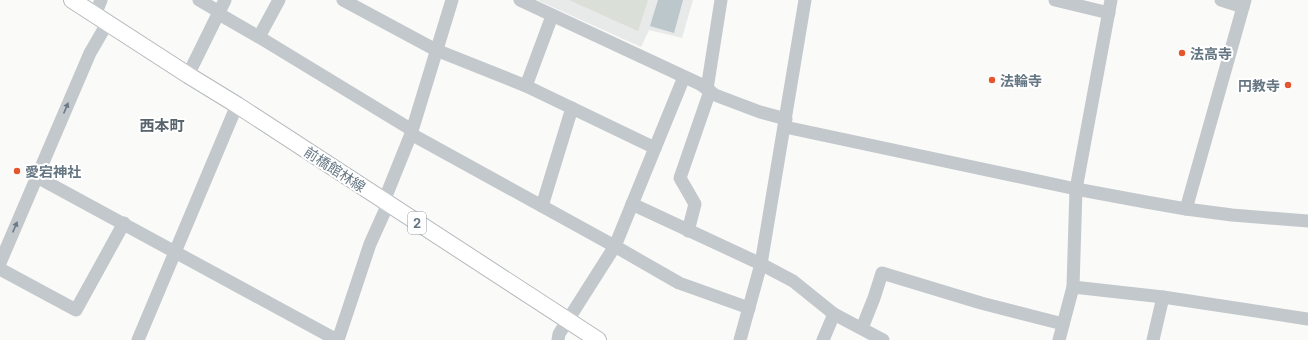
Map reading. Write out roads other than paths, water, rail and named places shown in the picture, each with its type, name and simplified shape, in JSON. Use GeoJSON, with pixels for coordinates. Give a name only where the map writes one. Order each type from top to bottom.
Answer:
{"type":"FeatureCollection","features":[{"type":"Feature","properties":{"kind":"main road","name":"前橋館林線"},"geometry":{"type":"LineString","coordinates":[[72,0],[237,105],[598,340]]}},
{"type":"Feature","properties":{"kind":"street"},"geometry":{"type":"LineString","coordinates":[[1,255],[37,177],[90,53],[102,18],[101,0]]}},
{"type":"Feature","properties":{"kind":"street"},"geometry":{"type":"LineString","coordinates":[[198,0],[411,132],[679,283],[749,308]]}},
{"type":"Feature","properties":{"kind":"street"},"geometry":{"type":"LineString","coordinates":[[188,75],[225,0]]}},
{"type":"Feature","properties":{"kind":"street"},"geometry":{"type":"LineString","coordinates":[[259,37],[279,0]]}},
{"type":"Feature","properties":{"kind":"street"},"geometry":{"type":"LineString","coordinates":[[343,0],[436,50],[526,86],[655,148]]}},
{"type":"Feature","properties":{"kind":"street"},"geometry":{"type":"LineString","coordinates":[[37,177],[176,251],[337,340],[411,132],[452,0]]}},
{"type":"Feature","properties":{"kind":"street"},"geometry":{"type":"LineString","coordinates":[[520,0],[700,84],[715,94],[785,123],[1076,189],[1186,209],[1232,215],[1308,221]]}},
{"type":"Feature","properties":{"kind":"street"},"geometry":{"type":"LineString","coordinates":[[688,231],[695,204],[680,178],[708,90],[721,0]]}},
{"type":"Feature","properties":{"kind":"street"},"geometry":{"type":"LineString","coordinates":[[740,340],[761,264],[805,0]]}},
{"type":"Feature","properties":{"kind":"street"},"geometry":{"type":"LineString","coordinates":[[1056,0],[1109,13]]}},
{"type":"Feature","properties":{"kind":"street"},"geometry":{"type":"LineString","coordinates":[[1059,340],[1073,287],[1076,189],[1111,0]]}},
{"type":"Feature","properties":{"kind":"street"},"geometry":{"type":"LineString","coordinates":[[1186,209],[1244,3],[1221,0]]}},
{"type":"Feature","properties":{"kind":"street"},"geometry":{"type":"LineString","coordinates":[[526,86],[552,16]]}},
{"type":"Feature","properties":{"kind":"street"},"geometry":{"type":"LineString","coordinates":[[558,340],[559,334],[615,246],[684,77]]}},
{"type":"Feature","properties":{"kind":"street"},"geometry":{"type":"LineString","coordinates":[[138,340],[237,105]]}},
{"type":"Feature","properties":{"kind":"street"},"geometry":{"type":"LineString","coordinates":[[542,206],[572,108]]}},
{"type":"Feature","properties":{"kind":"street"},"geometry":{"type":"LineString","coordinates":[[632,204],[793,280],[834,314],[883,340]]}},
{"type":"Feature","properties":{"kind":"street"},"geometry":{"type":"LineString","coordinates":[[0,269],[76,310],[124,224]]}},
{"type":"Feature","properties":{"kind":"street"},"geometry":{"type":"LineString","coordinates":[[862,328],[882,273],[981,303],[1063,324]]}},
{"type":"Feature","properties":{"kind":"street"},"geometry":{"type":"LineString","coordinates":[[1073,287],[1163,297],[1308,319]]}},
{"type":"Feature","properties":{"kind":"street"},"geometry":{"type":"LineString","coordinates":[[1153,340],[1163,297]]}},
{"type":"Feature","properties":{"kind":"street"},"geometry":{"type":"LineString","coordinates":[[826,339],[834,314]]}},
{"type":"Feature","properties":{"kind":"place","name":"法高寺"},"geometry":{"type":"Point","coordinates":[1182,53]}},
{"type":"Feature","properties":{"kind":"place","name":"法輪寺"},"geometry":{"type":"Point","coordinates":[992,80]}},
{"type":"Feature","properties":{"kind":"place","name":"円教寺"},"geometry":{"type":"Point","coordinates":[1288,85]}},
{"type":"Feature","properties":{"kind":"place","name":"愛宕神社"},"geometry":{"type":"Point","coordinates":[17,171]}},
{"type":"Feature","properties":{"kind":"district","name":"西本町"},"geometry":{"type":"Point","coordinates":[162,125]}}]}
